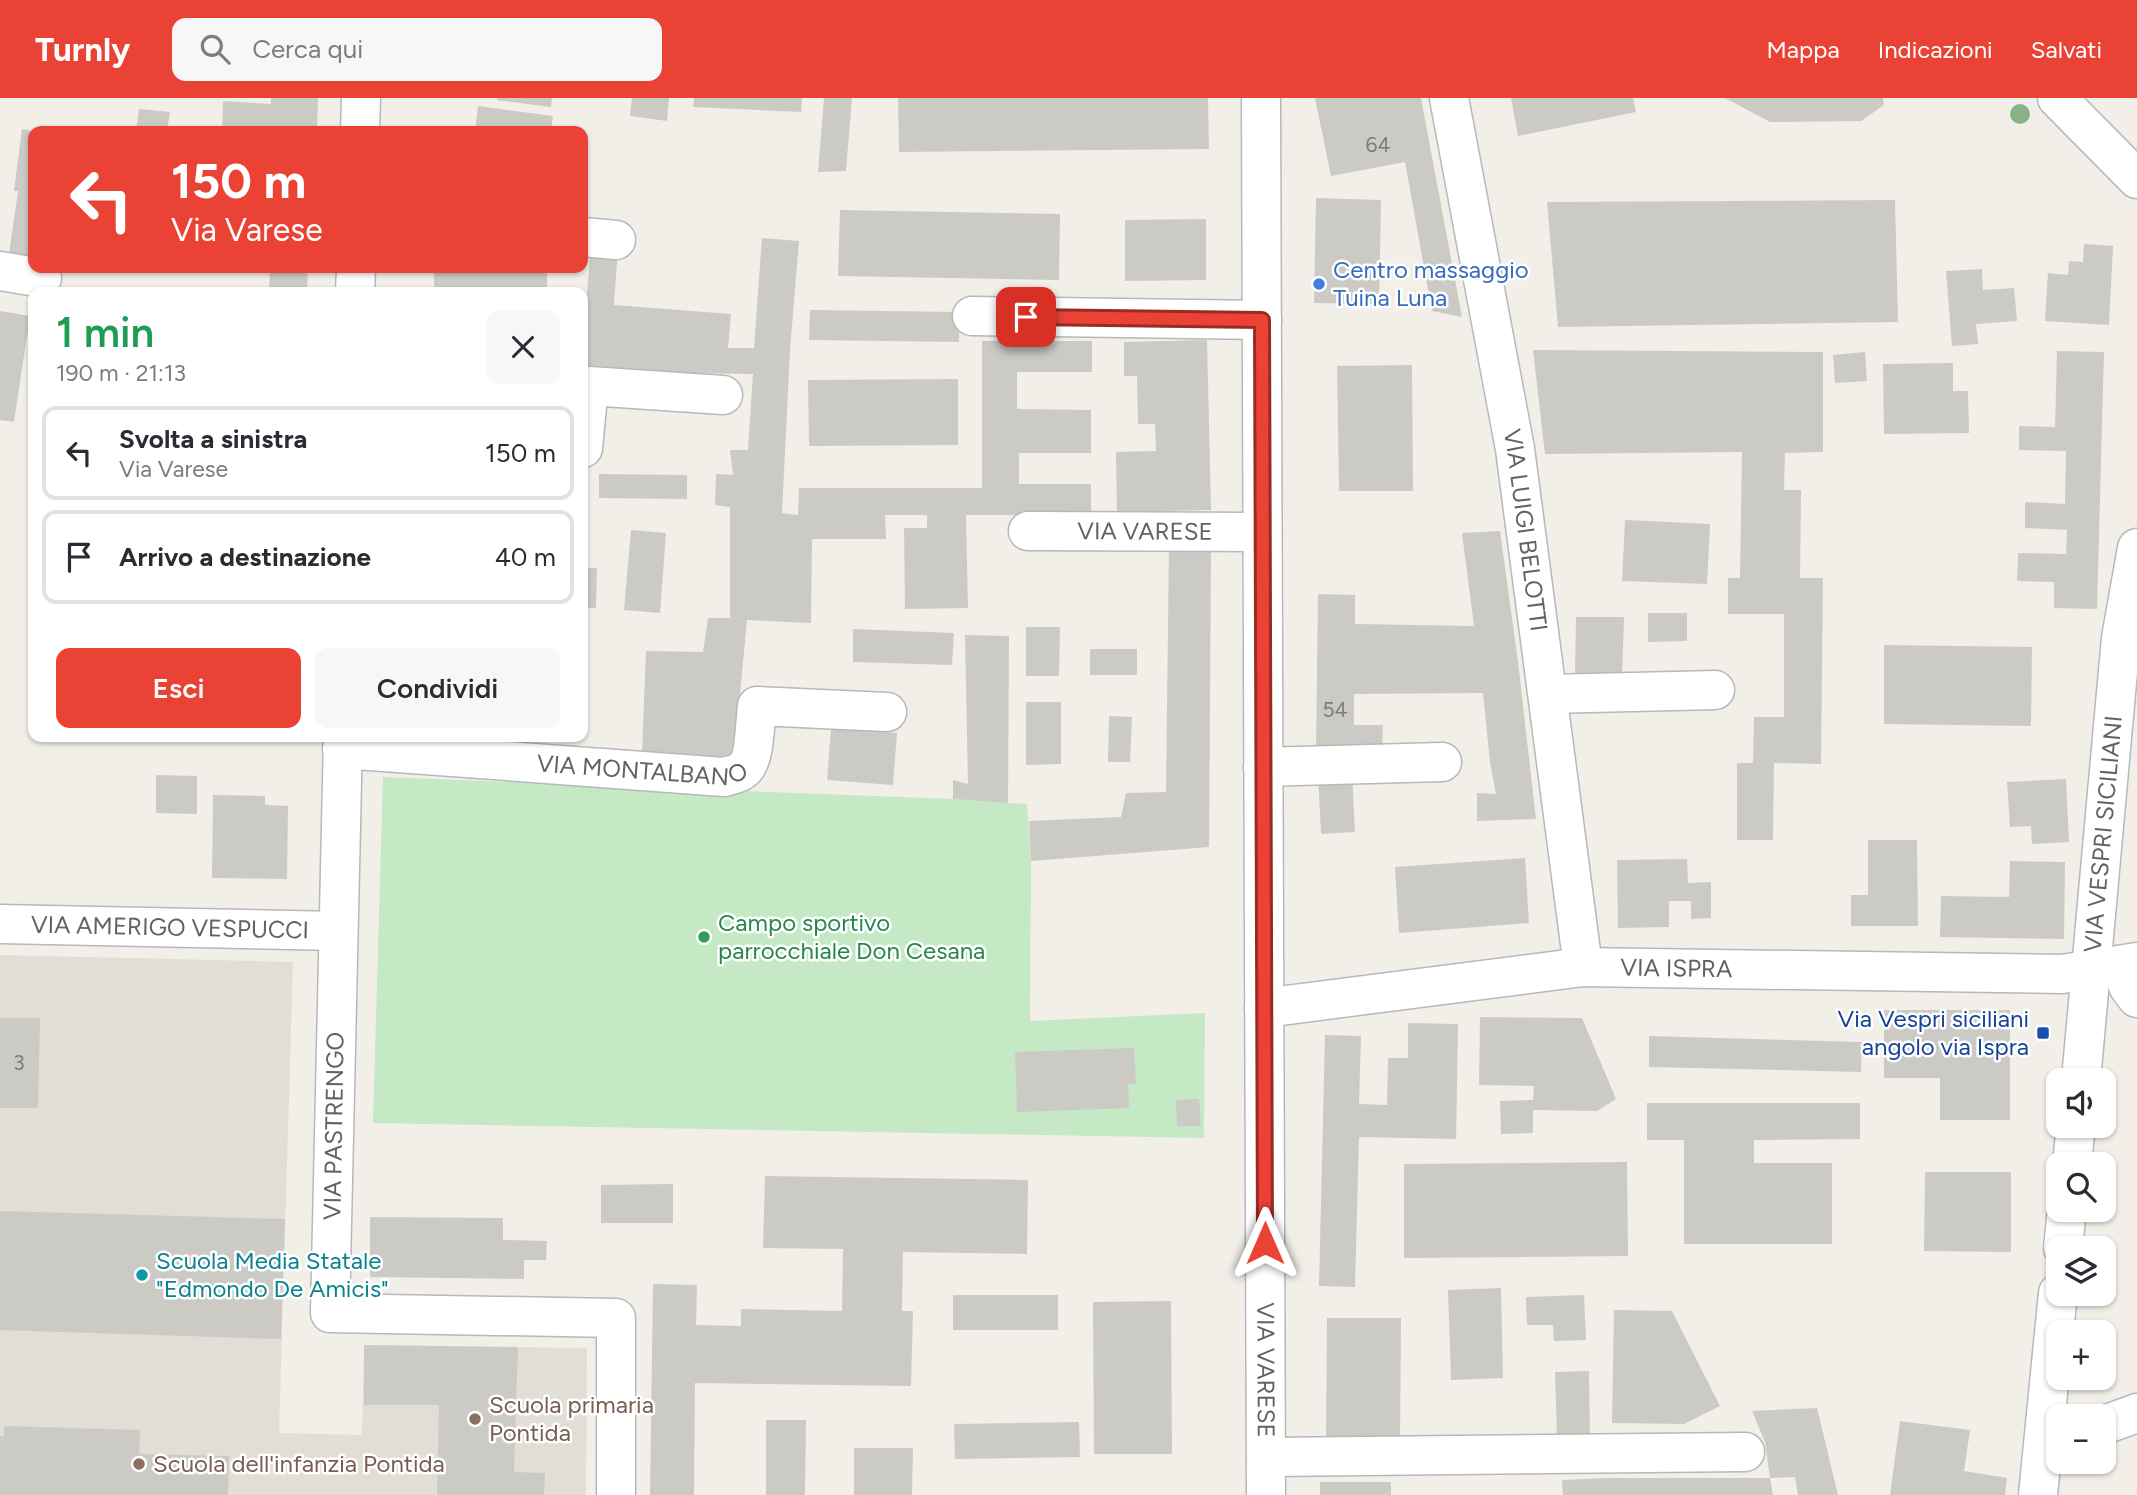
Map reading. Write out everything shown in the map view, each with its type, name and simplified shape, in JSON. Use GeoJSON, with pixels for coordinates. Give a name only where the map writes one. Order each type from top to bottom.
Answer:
{"type":"FeatureCollection","features":[{"type":"Feature","properties":{"kind":"street"},"geometry":{"type":"LineString","coordinates":[[360,126],[361,98]]}},
{"type":"Feature","properties":{"kind":"street","name":"VIA VARESE"},"geometry":{"type":"LineString","coordinates":[[1261,98],[1266,1495]]}},
{"type":"Feature","properties":{"kind":"street","name":"VIA LUIGI BELOTTI"},"geometry":{"type":"LineString","coordinates":[[1449,98],[1515,449],[1583,967]]}},
{"type":"Feature","properties":{"kind":"street"},"geometry":{"type":"LineString","coordinates":[[2057,98],[2137,179]]}},
{"type":"Feature","properties":{"kind":"street"},"geometry":{"type":"LineString","coordinates":[[0,271],[41,278]]}},
{"type":"Feature","properties":{"kind":"street"},"geometry":{"type":"LineString","coordinates":[[972,316],[1262,320]]}},
{"type":"Feature","properties":{"kind":"street"},"geometry":{"type":"LineString","coordinates":[[588,396],[589,386],[723,395]]}},
{"type":"Feature","properties":{"kind":"street","name":"VIA VARESE"},"geometry":{"type":"LineString","coordinates":[[1028,531],[1262,531]]}},
{"type":"Feature","properties":{"kind":"street","name":"VIA VESPRI SICILIANI"},"geometry":{"type":"LineString","coordinates":[[2086,1068],[2122,974],[2122,638],[2137,548]]}},
{"type":"Feature","properties":{"kind":"street"},"geometry":{"type":"LineString","coordinates":[[1549,694],[1714,690]]}},
{"type":"Feature","properties":{"kind":"street","name":"VIA MONTALBANO"},"geometry":{"type":"LineString","coordinates":[[342,743],[724,777],[739,773],[748,766],[757,706],[887,712]]}},
{"type":"Feature","properties":{"kind":"street","name":"VIA PASTRENGO"},"geometry":{"type":"LineString","coordinates":[[342,743],[330,1313],[616,1318],[616,1495]]}},
{"type":"Feature","properties":{"kind":"street"},"geometry":{"type":"LineString","coordinates":[[1263,767],[1442,762]]}},
{"type":"Feature","properties":{"kind":"street","name":"VIA AMERIGO VESPUCCI"},"geometry":{"type":"LineString","coordinates":[[0,924],[338,931]]}},
{"type":"Feature","properties":{"kind":"street","name":"VIA ISPRA"},"geometry":{"type":"LineString","coordinates":[[1264,1008],[1583,967],[2122,974]]}},
{"type":"Feature","properties":{"kind":"street"},"geometry":{"type":"LineString","coordinates":[[2052,1404],[2057,1306]]}},
{"type":"Feature","properties":{"kind":"street"},"geometry":{"type":"LineString","coordinates":[[2116,1421],[2137,1413]]}},
{"type":"Feature","properties":{"kind":"street"},"geometry":{"type":"LineString","coordinates":[[1266,1457],[1745,1452]]}},
{"type":"Feature","properties":{"kind":"street"},"geometry":{"type":"LineString","coordinates":[[2038,1495],[2046,1460]]}},
{"type":"Feature","properties":{"kind":"shaded area"},"geometry":{"type":"Polygon","coordinates":[[[0,955],[293,962],[279,1433],[362,1435],[364,1345],[587,1348],[586,1495],[0,1495],[0,955]]]}},
{"type":"Feature","properties":{"kind":"green space","name":"Campo sportivo parrocchiale Don Cesana"},"geometry":{"type":"Polygon","coordinates":[[[383,777],[1027,804],[1031,861],[1030,1021],[1205,1013],[1204,1138],[373,1123],[383,777]]]}},
{"type":"Feature","properties":{"kind":"building"},"geometry":{"type":"Polygon","coordinates":[[[271,98],[318,98],[317,126],[222,126],[223,101],[271,104],[271,98]]]}},
{"type":"Feature","properties":{"kind":"building"},"geometry":{"type":"Polygon","coordinates":[[[497,98],[552,98],[551,107],[497,98]]]}},
{"type":"Feature","properties":{"kind":"building"},"geometry":{"type":"Polygon","coordinates":[[[632,98],[669,98],[667,121],[630,116],[632,98]]]}},
{"type":"Feature","properties":{"kind":"building"},"geometry":{"type":"Polygon","coordinates":[[[694,98],[802,98],[801,112],[693,107],[694,98]]]}},
{"type":"Feature","properties":{"kind":"building"},"geometry":{"type":"Polygon","coordinates":[[[824,98],[852,98],[846,171],[818,172],[824,98]]]}},
{"type":"Feature","properties":{"kind":"building"},"geometry":{"type":"Polygon","coordinates":[[[898,98],[1208,98],[1209,149],[899,152],[898,98]]]}},
{"type":"Feature","properties":{"kind":"building"},"geometry":{"type":"Polygon","coordinates":[[[1315,98],[1421,98],[1462,317],[1432,311],[1405,162],[1331,176],[1315,98]]]}},
{"type":"Feature","properties":{"kind":"building"},"geometry":{"type":"Polygon","coordinates":[[[1511,98],[1633,98],[1636,112],[1518,136],[1511,98]]]}},
{"type":"Feature","properties":{"kind":"building"},"geometry":{"type":"Polygon","coordinates":[[[1725,98],[1883,98],[1884,105],[1861,121],[1770,122],[1725,98]]]}},
{"type":"Feature","properties":{"kind":"building"},"geometry":{"type":"Polygon","coordinates":[[[478,106],[553,116],[552,126],[476,126],[478,106]]]}},
{"type":"Feature","properties":{"kind":"building"},"geometry":{"type":"Polygon","coordinates":[[[139,109],[170,112],[168,126],[137,126],[139,109]]]}},
{"type":"Feature","properties":{"kind":"building"},"geometry":{"type":"Polygon","coordinates":[[[22,129],[28,130],[28,263],[8,261],[18,191],[14,191],[22,129]]]}},
{"type":"Feature","properties":{"kind":"building"},"geometry":{"type":"Polygon","coordinates":[[[1316,198],[1381,200],[1379,304],[1314,303],[1316,198]]]}},
{"type":"Feature","properties":{"kind":"building"},"geometry":{"type":"Polygon","coordinates":[[[1895,200],[1898,322],[1558,327],[1547,202],[1895,200]]]}},
{"type":"Feature","properties":{"kind":"building"},"geometry":{"type":"Polygon","coordinates":[[[840,210],[1060,214],[1059,280],[838,276],[840,210]]]}},
{"type":"Feature","properties":{"kind":"building"},"geometry":{"type":"Polygon","coordinates":[[[1206,219],[1206,280],[1125,281],[1125,220],[1206,219]]]}},
{"type":"Feature","properties":{"kind":"building"},"geometry":{"type":"Polygon","coordinates":[[[762,238],[799,241],[790,350],[782,513],[798,515],[799,488],[982,488],[982,341],[1092,341],[1092,372],[1017,372],[1017,409],[1091,410],[1091,453],[1019,453],[1019,484],[1091,484],[1091,515],[966,515],[968,608],[905,609],[904,528],[927,528],[927,515],[885,515],[886,539],[812,539],[811,623],[747,620],[734,757],[642,753],[646,651],[703,652],[708,618],[730,618],[730,507],[715,505],[716,474],[733,475],[730,450],[748,450],[753,374],[683,373],[588,365],[588,287],[591,247],[618,249],[614,305],[731,314],[728,348],[754,348],[762,238]]]}},
{"type":"Feature","properties":{"kind":"building"},"geometry":{"type":"Polygon","coordinates":[[[2084,244],[2113,246],[2109,325],[2045,321],[2048,273],[2068,275],[2069,261],[2083,262],[2084,244]]]}},
{"type":"Feature","properties":{"kind":"building"},"geometry":{"type":"Polygon","coordinates":[[[1982,269],[1983,290],[2014,288],[2017,321],[1976,324],[1978,344],[1952,346],[1946,271],[1982,269]]]}},
{"type":"Feature","properties":{"kind":"building"},"geometry":{"type":"Polygon","coordinates":[[[270,273],[308,273],[307,287],[269,287],[270,273]]]}},
{"type":"Feature","properties":{"kind":"building"},"geometry":{"type":"Polygon","coordinates":[[[434,273],[547,273],[547,287],[434,287],[434,273]]]}},
{"type":"Feature","properties":{"kind":"building"},"geometry":{"type":"Polygon","coordinates":[[[810,310],[960,312],[959,342],[809,340],[810,310]]]}},
{"type":"Feature","properties":{"kind":"building"},"geometry":{"type":"Polygon","coordinates":[[[0,311],[28,316],[28,329],[14,422],[0,420],[0,311]]]}},
{"type":"Feature","properties":{"kind":"building"},"geometry":{"type":"Polygon","coordinates":[[[1207,340],[1211,510],[1117,512],[1116,452],[1156,451],[1155,424],[1138,424],[1137,376],[1124,376],[1124,342],[1207,340]]]}},
{"type":"Feature","properties":{"kind":"building"},"geometry":{"type":"Polygon","coordinates":[[[1533,350],[1823,352],[1823,452],[1785,453],[1784,490],[1801,490],[1800,578],[1823,578],[1821,764],[1774,763],[1773,840],[1737,840],[1737,763],[1753,763],[1754,717],[1784,717],[1784,614],[1728,614],[1728,578],[1740,578],[1742,452],[1545,454],[1533,350]]]}},
{"type":"Feature","properties":{"kind":"building"},"geometry":{"type":"Polygon","coordinates":[[[2057,351],[2104,352],[2097,609],[2054,608],[2054,582],[2017,581],[2018,553],[2066,554],[2067,530],[2025,528],[2025,502],[2065,504],[2066,451],[2019,450],[2019,426],[2055,427],[2057,351]]]}},
{"type":"Feature","properties":{"kind":"building"},"geometry":{"type":"Polygon","coordinates":[[[1865,352],[1867,381],[1835,383],[1833,355],[1865,352]]]}},
{"type":"Feature","properties":{"kind":"building"},"geometry":{"type":"Polygon","coordinates":[[[1953,363],[1953,391],[1968,391],[1969,433],[1884,434],[1883,364],[1953,363]]]}},
{"type":"Feature","properties":{"kind":"building"},"geometry":{"type":"Polygon","coordinates":[[[1412,365],[1413,491],[1339,491],[1337,366],[1412,365]]]}},
{"type":"Feature","properties":{"kind":"building"},"geometry":{"type":"Polygon","coordinates":[[[958,379],[958,445],[809,446],[808,380],[958,379]]]}},
{"type":"Feature","properties":{"kind":"building"},"geometry":{"type":"Polygon","coordinates":[[[599,474],[687,475],[687,499],[599,498],[599,474]]]}},
{"type":"Feature","properties":{"kind":"building"},"geometry":{"type":"Polygon","coordinates":[[[1625,520],[1710,524],[1707,584],[1622,581],[1625,520]]]}},
{"type":"Feature","properties":{"kind":"building"},"geometry":{"type":"Polygon","coordinates":[[[631,530],[666,533],[660,613],[624,610],[631,530]]]}},
{"type":"Feature","properties":{"kind":"building"},"geometry":{"type":"Polygon","coordinates":[[[1500,531],[1536,819],[1477,821],[1477,793],[1496,794],[1483,693],[1354,694],[1354,725],[1383,725],[1382,751],[1316,751],[1318,594],[1355,595],[1355,624],[1474,626],[1462,533],[1500,531]]]}},
{"type":"Feature","properties":{"kind":"building"},"geometry":{"type":"Polygon","coordinates":[[[1169,545],[1211,546],[1209,847],[1031,861],[1029,821],[1121,817],[1126,793],[1166,792],[1169,545]]]}},
{"type":"Feature","properties":{"kind":"building"},"geometry":{"type":"Polygon","coordinates":[[[588,568],[597,568],[596,608],[588,608],[588,568]]]}},
{"type":"Feature","properties":{"kind":"building"},"geometry":{"type":"Polygon","coordinates":[[[1648,613],[1687,613],[1687,641],[1648,642],[1648,613]]]}},
{"type":"Feature","properties":{"kind":"building"},"geometry":{"type":"Polygon","coordinates":[[[1576,617],[1624,617],[1622,676],[1575,676],[1576,617]]]}},
{"type":"Feature","properties":{"kind":"building"},"geometry":{"type":"Polygon","coordinates":[[[1026,627],[1060,627],[1059,676],[1026,676],[1026,627]]]}},
{"type":"Feature","properties":{"kind":"building"},"geometry":{"type":"Polygon","coordinates":[[[853,629],[954,633],[952,665],[853,662],[853,629]]]}},
{"type":"Feature","properties":{"kind":"building"},"geometry":{"type":"Polygon","coordinates":[[[965,635],[1009,636],[1008,803],[953,799],[953,780],[968,784],[965,635]]]}},
{"type":"Feature","properties":{"kind":"building"},"geometry":{"type":"Polygon","coordinates":[[[1884,645],[2032,647],[2031,726],[1884,724],[1884,645]]]}},
{"type":"Feature","properties":{"kind":"building"},"geometry":{"type":"Polygon","coordinates":[[[1090,649],[1137,649],[1137,675],[1090,675],[1090,649]]]}},
{"type":"Feature","properties":{"kind":"building"},"geometry":{"type":"Polygon","coordinates":[[[1026,702],[1061,702],[1061,764],[1026,765],[1026,702]]]}},
{"type":"Feature","properties":{"kind":"building"},"geometry":{"type":"Polygon","coordinates":[[[1109,716],[1132,717],[1130,762],[1108,762],[1109,716]]]}},
{"type":"Feature","properties":{"kind":"building"},"geometry":{"type":"Polygon","coordinates":[[[831,729],[897,733],[893,785],[827,780],[831,729]]]}},
{"type":"Feature","properties":{"kind":"building"},"geometry":{"type":"Polygon","coordinates":[[[1352,773],[1355,832],[1321,834],[1318,775],[1352,773]]]}},
{"type":"Feature","properties":{"kind":"building"},"geometry":{"type":"Polygon","coordinates":[[[156,775],[197,776],[197,814],[156,813],[156,775]]]}},
{"type":"Feature","properties":{"kind":"building"},"geometry":{"type":"Polygon","coordinates":[[[2066,779],[2069,842],[2032,844],[2031,826],[2010,827],[2007,782],[2066,779]]]}},
{"type":"Feature","properties":{"kind":"building"},"geometry":{"type":"Polygon","coordinates":[[[213,795],[265,796],[265,805],[288,806],[287,879],[212,878],[213,795]]]}},
{"type":"Feature","properties":{"kind":"building"},"geometry":{"type":"Polygon","coordinates":[[[1868,840],[1917,840],[1918,926],[1851,926],[1851,895],[1868,895],[1868,840]]]}},
{"type":"Feature","properties":{"kind":"building"},"geometry":{"type":"Polygon","coordinates":[[[1525,858],[1529,923],[1399,933],[1395,867],[1525,858]]]}},
{"type":"Feature","properties":{"kind":"building"},"geometry":{"type":"Polygon","coordinates":[[[1687,859],[1688,883],[1711,882],[1711,918],[1691,919],[1691,901],[1669,901],[1669,927],[1618,928],[1617,860],[1687,859]]]}},
{"type":"Feature","properties":{"kind":"building"},"geometry":{"type":"Polygon","coordinates":[[[2010,861],[2065,862],[2064,939],[1940,937],[1941,896],[2009,897],[2010,861]]]}},
{"type":"Feature","properties":{"kind":"building"},"geometry":{"type":"Polygon","coordinates":[[[1884,1010],[2010,1010],[2010,1120],[1940,1120],[1940,1078],[1884,1078],[1884,1010]]]}},
{"type":"Feature","properties":{"kind":"building"},"geometry":{"type":"Polygon","coordinates":[[[1480,1017],[1582,1018],[1616,1099],[1597,1111],[1533,1110],[1533,1133],[1501,1134],[1500,1101],[1533,1100],[1534,1086],[1479,1085],[1480,1017]]]}},
{"type":"Feature","properties":{"kind":"building"},"geometry":{"type":"Polygon","coordinates":[[[0,1018],[40,1018],[38,1108],[0,1108],[0,1018]]]}},
{"type":"Feature","properties":{"kind":"building"},"geometry":{"type":"Polygon","coordinates":[[[1408,1023],[1458,1024],[1456,1139],[1359,1137],[1355,1287],[1319,1286],[1325,1035],[1361,1036],[1359,1104],[1387,1105],[1388,1058],[1408,1058],[1408,1023]]]}},
{"type":"Feature","properties":{"kind":"building"},"geometry":{"type":"Polygon","coordinates":[[[1649,1036],[1862,1042],[1861,1072],[1649,1067],[1649,1036]]]}},
{"type":"Feature","properties":{"kind":"building"},"geometry":{"type":"Polygon","coordinates":[[[1134,1048],[1136,1084],[1128,1084],[1129,1108],[1017,1112],[1015,1052],[1134,1048]]]}},
{"type":"Feature","properties":{"kind":"building"},"geometry":{"type":"Polygon","coordinates":[[[1199,1099],[1201,1126],[1177,1126],[1176,1100],[1199,1099]]]}},
{"type":"Feature","properties":{"kind":"building"},"geometry":{"type":"Polygon","coordinates":[[[1647,1103],[1860,1103],[1860,1139],[1754,1140],[1754,1163],[1832,1163],[1832,1244],[1684,1244],[1684,1140],[1647,1140],[1647,1103]]]}},
{"type":"Feature","properties":{"kind":"building"},"geometry":{"type":"Polygon","coordinates":[[[1627,1162],[1628,1256],[1404,1258],[1404,1164],[1627,1162]]]}},
{"type":"Feature","properties":{"kind":"building"},"geometry":{"type":"Polygon","coordinates":[[[1925,1172],[2011,1172],[2011,1252],[1924,1251],[1925,1172]]]}},
{"type":"Feature","properties":{"kind":"building"},"geometry":{"type":"Polygon","coordinates":[[[765,1176],[1028,1180],[1027,1254],[903,1252],[902,1311],[913,1311],[911,1386],[695,1383],[694,1495],[650,1495],[653,1284],[697,1285],[696,1325],[741,1326],[741,1309],[842,1311],[843,1249],[763,1248],[765,1176]]]}},
{"type":"Feature","properties":{"kind":"building"},"geometry":{"type":"Polygon","coordinates":[[[673,1184],[673,1223],[601,1223],[601,1185],[673,1184]]]}},
{"type":"Feature","properties":{"kind":"building","name":"Scuola Media Statale \"Edmondo De Amicis\""},"geometry":{"type":"Polygon","coordinates":[[[0,1211],[285,1219],[281,1339],[0,1330],[0,1211]]]}},
{"type":"Feature","properties":{"kind":"building"},"geometry":{"type":"Polygon","coordinates":[[[370,1217],[503,1218],[503,1240],[547,1241],[546,1260],[524,1260],[524,1279],[370,1277],[370,1217]]]}},
{"type":"Feature","properties":{"kind":"building"},"geometry":{"type":"Polygon","coordinates":[[[1501,1288],[1503,1378],[1451,1380],[1448,1290],[1501,1288]]]}},
{"type":"Feature","properties":{"kind":"building"},"geometry":{"type":"Polygon","coordinates":[[[953,1295],[1058,1295],[1058,1330],[953,1330],[953,1295]]]}},
{"type":"Feature","properties":{"kind":"building"},"geometry":{"type":"Polygon","coordinates":[[[1584,1295],[1586,1340],[1554,1341],[1553,1325],[1527,1325],[1526,1297],[1584,1295]]]}},
{"type":"Feature","properties":{"kind":"building"},"geometry":{"type":"Polygon","coordinates":[[[1171,1301],[1172,1454],[1094,1454],[1093,1302],[1171,1301]]]}},
{"type":"Feature","properties":{"kind":"building"},"geometry":{"type":"Polygon","coordinates":[[[1614,1310],[1672,1311],[1720,1406],[1684,1424],[1612,1423],[1614,1310]]]}},
{"type":"Feature","properties":{"kind":"building"},"geometry":{"type":"Polygon","coordinates":[[[1327,1318],[1401,1318],[1400,1440],[1326,1439],[1327,1318]]]}},
{"type":"Feature","properties":{"kind":"building"},"geometry":{"type":"Polygon","coordinates":[[[364,1345],[518,1347],[514,1472],[545,1473],[544,1495],[437,1495],[439,1405],[364,1405],[364,1345]]]}},
{"type":"Feature","properties":{"kind":"building"},"geometry":{"type":"Polygon","coordinates":[[[1589,1371],[1590,1438],[1557,1439],[1555,1372],[1589,1371]]]}},
{"type":"Feature","properties":{"kind":"building"},"geometry":{"type":"Polygon","coordinates":[[[1817,1408],[1838,1495],[1798,1495],[1795,1477],[1770,1478],[1765,1442],[1752,1411],[1817,1408]]]}},
{"type":"Feature","properties":{"kind":"building"},"geometry":{"type":"Polygon","coordinates":[[[766,1420],[806,1420],[805,1495],[766,1495],[766,1420]]]}},
{"type":"Feature","properties":{"kind":"building"},"geometry":{"type":"Polygon","coordinates":[[[1900,1421],[1970,1430],[1964,1471],[2007,1478],[2005,1495],[1890,1495],[1900,1421]]]}},
{"type":"Feature","properties":{"kind":"building"},"geometry":{"type":"Polygon","coordinates":[[[1079,1422],[1080,1457],[955,1459],[954,1424],[1079,1422]]]}},
{"type":"Feature","properties":{"kind":"building"},"geometry":{"type":"Polygon","coordinates":[[[4,1426],[140,1430],[139,1454],[229,1456],[228,1495],[0,1495],[0,1436],[4,1436],[4,1426]]]}},
{"type":"Feature","properties":{"kind":"building"},"geometry":{"type":"Polygon","coordinates":[[[854,1448],[913,1448],[912,1495],[854,1495],[854,1448]]]}},
{"type":"Feature","properties":{"kind":"building"},"geometry":{"type":"Polygon","coordinates":[[[1770,1478],[1773,1495],[1563,1495],[1562,1480],[1770,1478]]]}},
{"type":"Feature","properties":{"kind":"building"},"geometry":{"type":"Polygon","coordinates":[[[1320,1482],[1391,1482],[1391,1495],[1320,1495],[1320,1482]]]}},
{"type":"Feature","properties":{"kind":"place","name":"Centro massaggio Tuina Luna"},"geometry":{"type":"Point","coordinates":[1319,284]}},
{"type":"Feature","properties":{"kind":"place","name":"Campo sportivo parrocchiale Don Cesana"},"geometry":{"type":"Point","coordinates":[704,937]}},
{"type":"Feature","properties":{"kind":"place","name":"Via Vespri siciliani angolo via Ispra"},"geometry":{"type":"Point","coordinates":[2043,1033]}},
{"type":"Feature","properties":{"kind":"place","name":"Scuola Media Statale \"Edmondo De Amicis\""},"geometry":{"type":"Point","coordinates":[142,1275]}},
{"type":"Feature","properties":{"kind":"place","name":"Scuola primaria Pontida"},"geometry":{"type":"Point","coordinates":[475,1419]}},
{"type":"Feature","properties":{"kind":"place","name":"Scuola dell'infanzia Pontida"},"geometry":{"type":"Point","coordinates":[139,1464]}},
{"type":"Feature","properties":{"kind":"route"},"geometry":{"type":"LineString","coordinates":[[1026,317],[1262,320],[1265,1243]]}}]}
